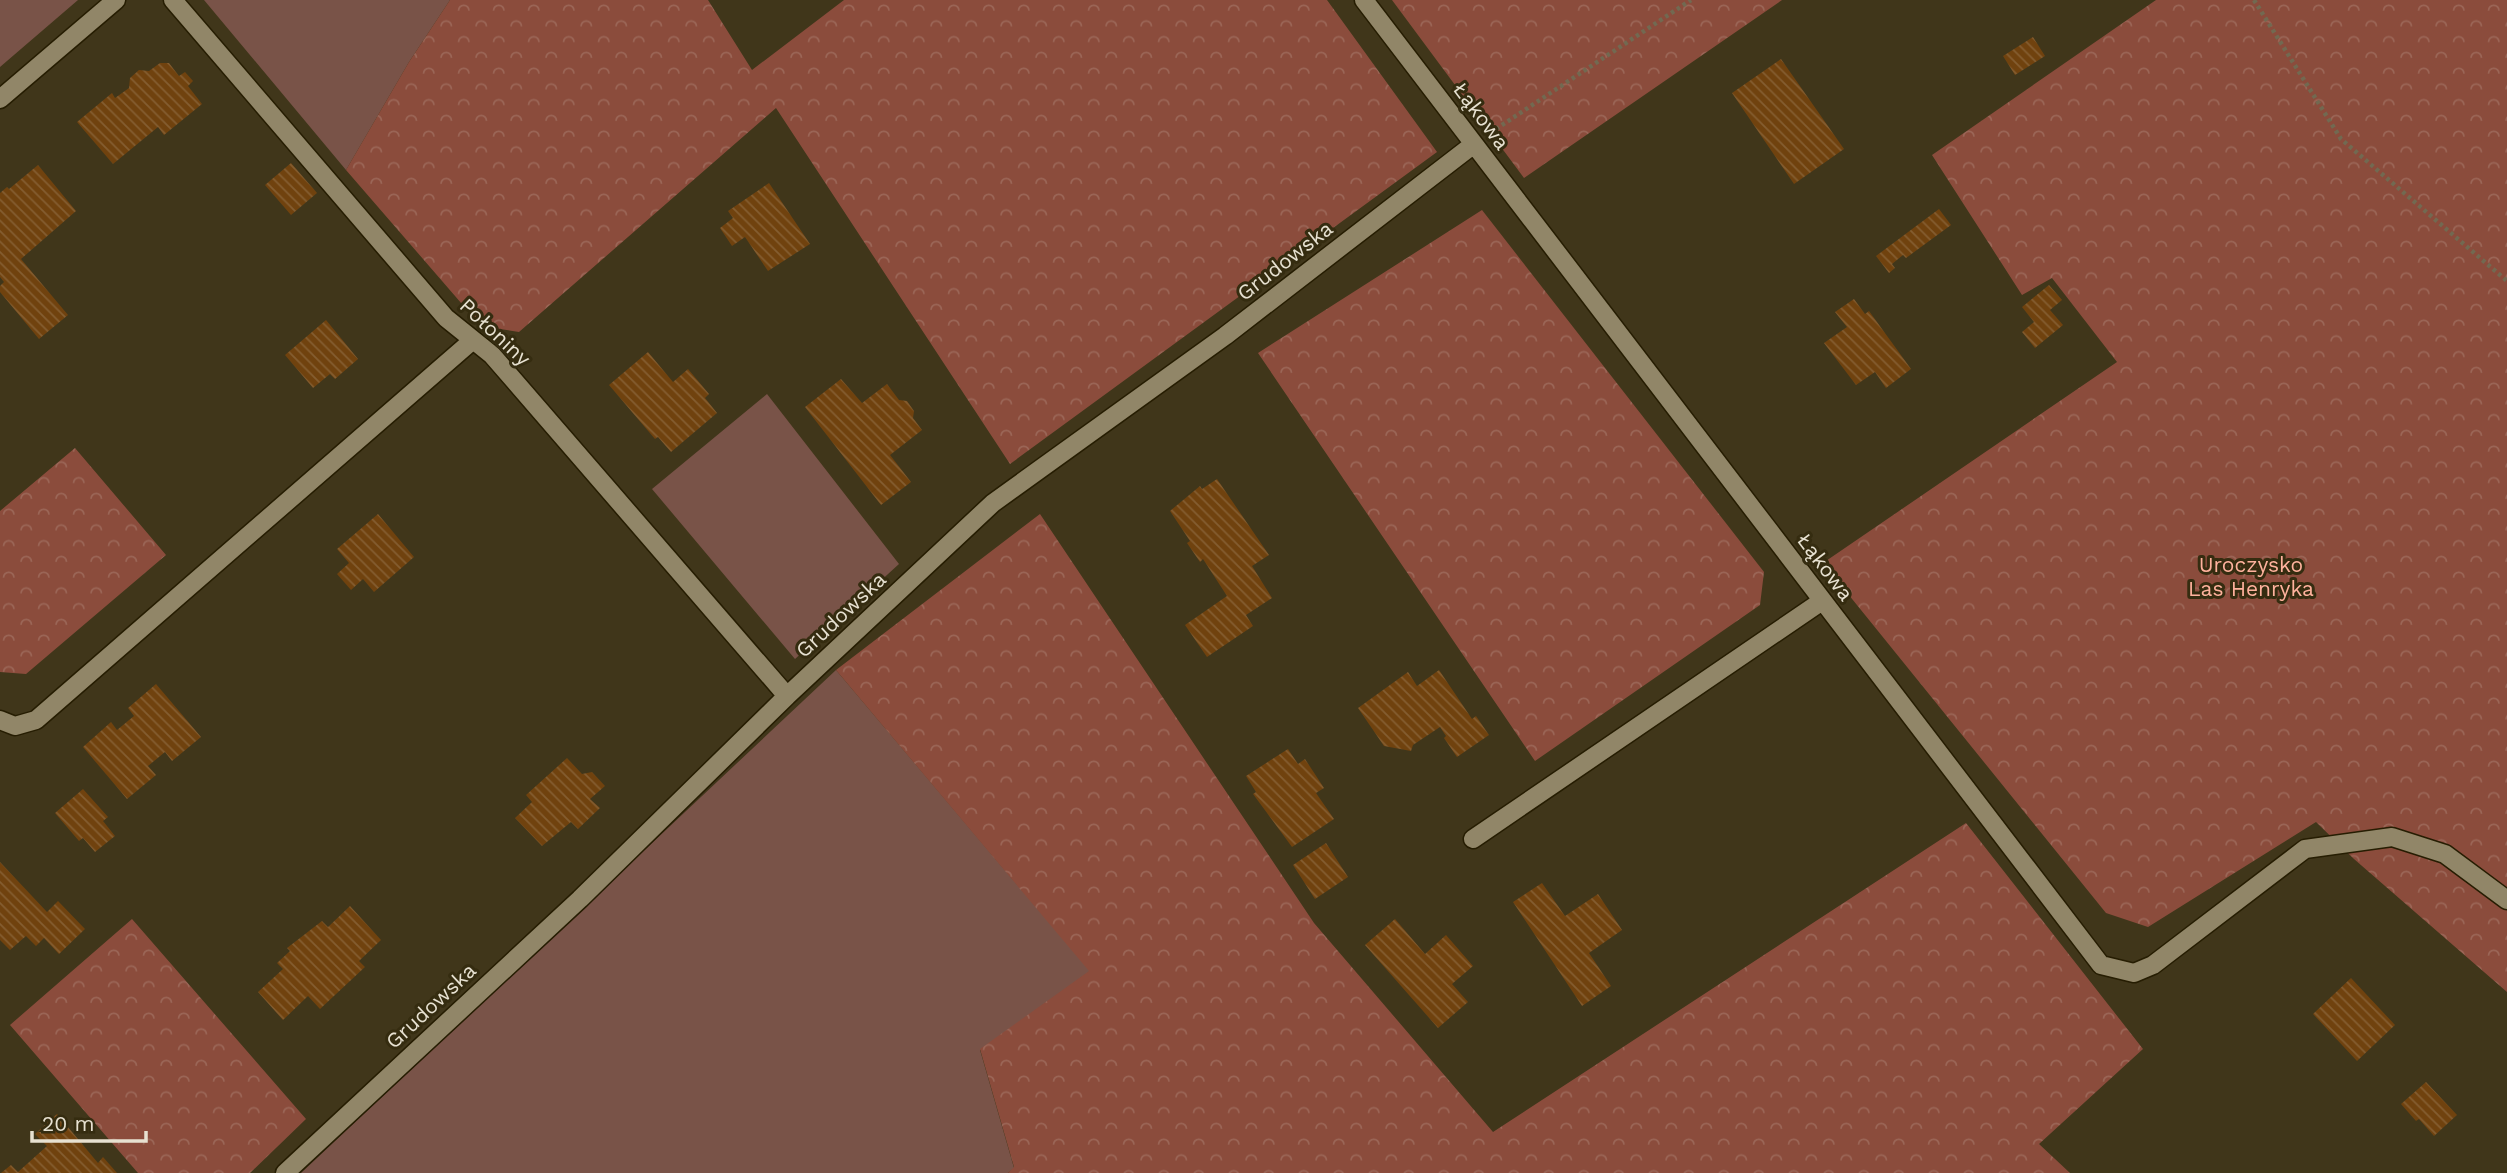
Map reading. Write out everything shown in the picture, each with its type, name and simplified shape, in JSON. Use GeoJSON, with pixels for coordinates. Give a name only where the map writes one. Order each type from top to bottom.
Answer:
{"type":"FeatureCollection","features":[{"type":"Feature","properties":{"kind":"street"},"geometry":{"type":"LineString","coordinates":[[0,99],[116,0]]}},
{"type":"Feature","properties":{"kind":"street","name":"Połoniny"},"geometry":{"type":"LineString","coordinates":[[173,0],[446,318],[492,355],[787,696]]}},
{"type":"Feature","properties":{"kind":"street","name":"Łąkowa"},"geometry":{"type":"LineString","coordinates":[[1364,0],[2101,965],[2134,973],[2153,965],[2305,849],[2392,837],[2445,854],[2507,900]]}},
{"type":"Feature","properties":{"kind":"street","name":"Grudowska"},"geometry":{"type":"LineString","coordinates":[[285,1173],[580,898],[787,696],[993,503],[1225,337],[1474,144]]}},
{"type":"Feature","properties":{"kind":"street"},"geometry":{"type":"LineString","coordinates":[[0,720],[15,726],[36,720],[473,340]]}},
{"type":"Feature","properties":{"kind":"street"},"geometry":{"type":"LineString","coordinates":[[1473,839],[1822,601]]}},
{"type":"Feature","properties":{"kind":"path"},"geometry":{"type":"LineString","coordinates":[[1474,144],[1691,0]]}},
{"type":"Feature","properties":{"kind":"path"},"geometry":{"type":"LineString","coordinates":[[2255,0],[2341,139],[2507,281]]}},
{"type":"Feature","properties":{"kind":"shaded area"},"geometry":{"type":"Polygon","coordinates":[[[0,0],[78,0],[0,67],[0,0]]]}},
{"type":"Feature","properties":{"kind":"shaded area"},"geometry":{"type":"Polygon","coordinates":[[[204,0],[450,0],[409,62],[346,170],[204,0]]]}},
{"type":"Feature","properties":{"kind":"shaded area"},"geometry":{"type":"Polygon","coordinates":[[[767,394],[899,564],[795,659],[652,489],[767,394]]]}},
{"type":"Feature","properties":{"kind":"shaded area"},"geometry":{"type":"Polygon","coordinates":[[[836,670],[1090,971],[980,1050],[1014,1168],[1008,1173],[301,1173],[836,670]]]}},
{"type":"Feature","properties":{"kind":"green space"},"geometry":{"type":"Polygon","coordinates":[[[450,0],[708,0],[752,70],[844,0],[1327,0],[1437,152],[1010,464],[776,108],[519,332],[481,326],[346,170],[409,62],[450,0]]]}},
{"type":"Feature","properties":{"kind":"green space"},"geometry":{"type":"Polygon","coordinates":[[[1392,0],[1782,0],[1524,178],[1392,0]]]}},
{"type":"Feature","properties":{"kind":"green space","name":"Uroczysko Las Henryka"},"geometry":{"type":"Polygon","coordinates":[[[2156,0],[2507,0],[2507,992],[2354,859],[2316,822],[2148,927],[2106,913],[1823,563],[2117,362],[2052,278],[2022,295],[1932,155],[2156,0]]]}},
{"type":"Feature","properties":{"kind":"green space"},"geometry":{"type":"Polygon","coordinates":[[[1482,210],[1764,572],[1760,605],[1535,761],[1258,353],[1482,210]]]}},
{"type":"Feature","properties":{"kind":"green space"},"geometry":{"type":"Polygon","coordinates":[[[75,448],[166,555],[26,674],[0,672],[0,511],[75,448]]]}},
{"type":"Feature","properties":{"kind":"green space"},"geometry":{"type":"Polygon","coordinates":[[[1040,514],[1314,923],[1493,1132],[1966,823],[2143,1049],[2039,1144],[2070,1173],[1008,1173],[1014,1167],[980,1049],[1089,971],[836,670],[1040,514]]]}},
{"type":"Feature","properties":{"kind":"green space"},"geometry":{"type":"Polygon","coordinates":[[[132,919],[306,1119],[250,1173],[138,1173],[10,1025],[132,919]]]}},
{"type":"Feature","properties":{"kind":"building"},"geometry":{"type":"Polygon","coordinates":[[[2033,37],[2045,56],[2015,75],[2003,56],[2033,37]]]}},
{"type":"Feature","properties":{"kind":"building"},"geometry":{"type":"Polygon","coordinates":[[[1781,59],[1844,149],[1794,184],[1732,93],[1781,59]]]}},
{"type":"Feature","properties":{"kind":"building"},"geometry":{"type":"Polygon","coordinates":[[[160,63],[169,63],[179,76],[185,72],[193,81],[188,86],[202,104],[164,135],[158,127],[113,164],[77,122],[112,93],[115,98],[129,88],[130,78],[139,70],[149,71],[160,63]]]}},
{"type":"Feature","properties":{"kind":"building"},"geometry":{"type":"Polygon","coordinates":[[[291,163],[317,193],[291,215],[265,185],[291,163]]]}},
{"type":"Feature","properties":{"kind":"building"},"geometry":{"type":"Polygon","coordinates":[[[38,165],[76,211],[21,259],[68,315],[39,339],[0,292],[0,286],[4,282],[0,277],[0,193],[7,187],[9,189],[38,165]]]}},
{"type":"Feature","properties":{"kind":"building"},"geometry":{"type":"Polygon","coordinates":[[[769,183],[810,244],[768,271],[745,237],[732,246],[720,228],[733,218],[728,211],[769,183]]]}},
{"type":"Feature","properties":{"kind":"building"},"geometry":{"type":"Polygon","coordinates":[[[1939,209],[1951,225],[1906,258],[1903,255],[1892,264],[1895,268],[1889,273],[1876,256],[1939,209]]]}},
{"type":"Feature","properties":{"kind":"building"},"geometry":{"type":"Polygon","coordinates":[[[2049,285],[2062,300],[2050,310],[2063,325],[2035,348],[2022,332],[2034,322],[2022,307],[2049,285]]]}},
{"type":"Feature","properties":{"kind":"building"},"geometry":{"type":"Polygon","coordinates":[[[1854,299],[1865,314],[1869,311],[1911,369],[1886,388],[1875,372],[1856,385],[1824,343],[1847,327],[1835,312],[1854,299]]]}},
{"type":"Feature","properties":{"kind":"building"},"geometry":{"type":"Polygon","coordinates":[[[326,320],[358,359],[335,379],[330,374],[313,388],[285,355],[326,320]]]}},
{"type":"Feature","properties":{"kind":"building"},"geometry":{"type":"Polygon","coordinates":[[[648,352],[673,382],[688,369],[709,394],[705,398],[717,413],[671,452],[658,437],[655,439],[609,385],[648,352]]]}},
{"type":"Feature","properties":{"kind":"building"},"geometry":{"type":"Polygon","coordinates":[[[841,379],[862,403],[887,384],[899,400],[907,401],[914,411],[913,418],[922,430],[890,455],[911,482],[881,505],[805,407],[841,379]]]}},
{"type":"Feature","properties":{"kind":"building"},"geometry":{"type":"Polygon","coordinates":[[[1217,479],[1269,555],[1252,566],[1272,598],[1246,615],[1253,626],[1207,657],[1185,625],[1227,596],[1203,559],[1200,562],[1187,543],[1190,541],[1170,511],[1200,486],[1202,489],[1217,479]]]}},
{"type":"Feature","properties":{"kind":"building"},"geometry":{"type":"Polygon","coordinates":[[[378,514],[414,557],[374,592],[363,579],[351,590],[337,574],[349,563],[337,549],[378,514]]]}},
{"type":"Feature","properties":{"kind":"building"},"geometry":{"type":"Polygon","coordinates":[[[1439,670],[1472,719],[1476,716],[1489,735],[1457,757],[1440,727],[1413,745],[1411,751],[1384,746],[1358,708],[1408,672],[1417,686],[1439,670]]]}},
{"type":"Feature","properties":{"kind":"building"},"geometry":{"type":"Polygon","coordinates":[[[156,684],[201,737],[172,761],[165,752],[148,766],[156,775],[127,799],[83,747],[111,722],[117,730],[134,716],[128,708],[156,684]]]}},
{"type":"Feature","properties":{"kind":"building"},"geometry":{"type":"Polygon","coordinates":[[[1288,749],[1298,764],[1305,759],[1324,788],[1316,793],[1334,819],[1292,847],[1253,794],[1256,792],[1246,776],[1288,749]]]}},
{"type":"Feature","properties":{"kind":"building"},"geometry":{"type":"Polygon","coordinates":[[[567,758],[582,774],[592,772],[605,786],[590,799],[600,808],[578,829],[571,822],[542,846],[515,818],[532,802],[526,795],[567,758]]]}},
{"type":"Feature","properties":{"kind":"building"},"geometry":{"type":"Polygon","coordinates":[[[83,789],[108,817],[103,821],[115,836],[95,852],[83,838],[79,841],[55,813],[83,789]]]}},
{"type":"Feature","properties":{"kind":"building"},"geometry":{"type":"Polygon","coordinates":[[[1326,843],[1348,877],[1315,899],[1293,865],[1326,843]]]}},
{"type":"Feature","properties":{"kind":"building"},"geometry":{"type":"Polygon","coordinates":[[[0,862],[47,912],[58,901],[85,929],[59,954],[44,938],[36,946],[26,936],[10,950],[0,940],[0,862]]]}},
{"type":"Feature","properties":{"kind":"building"},"geometry":{"type":"Polygon","coordinates":[[[1542,883],[1565,916],[1598,894],[1622,930],[1589,953],[1611,986],[1582,1006],[1513,902],[1542,883]]]}},
{"type":"Feature","properties":{"kind":"building"},"geometry":{"type":"Polygon","coordinates":[[[350,906],[381,940],[359,961],[365,967],[320,1009],[308,996],[283,1020],[258,992],[283,969],[277,963],[290,951],[287,948],[322,921],[328,927],[350,906]]]}},
{"type":"Feature","properties":{"kind":"building"},"geometry":{"type":"Polygon","coordinates":[[[1395,919],[1425,954],[1446,935],[1473,966],[1452,984],[1468,1002],[1438,1028],[1365,945],[1395,919]]]}},
{"type":"Feature","properties":{"kind":"building"},"geometry":{"type":"Polygon","coordinates":[[[2351,978],[2395,1025],[2357,1061],[2313,1014],[2351,978]]]}},
{"type":"Feature","properties":{"kind":"building"},"geometry":{"type":"Polygon","coordinates":[[[2426,1082],[2457,1115],[2434,1136],[2401,1104],[2426,1082]]]}},
{"type":"Feature","properties":{"kind":"building"},"geometry":{"type":"Polygon","coordinates":[[[57,1114],[98,1163],[103,1157],[117,1173],[1,1173],[11,1165],[18,1172],[47,1146],[35,1134],[57,1114]]]}}]}
